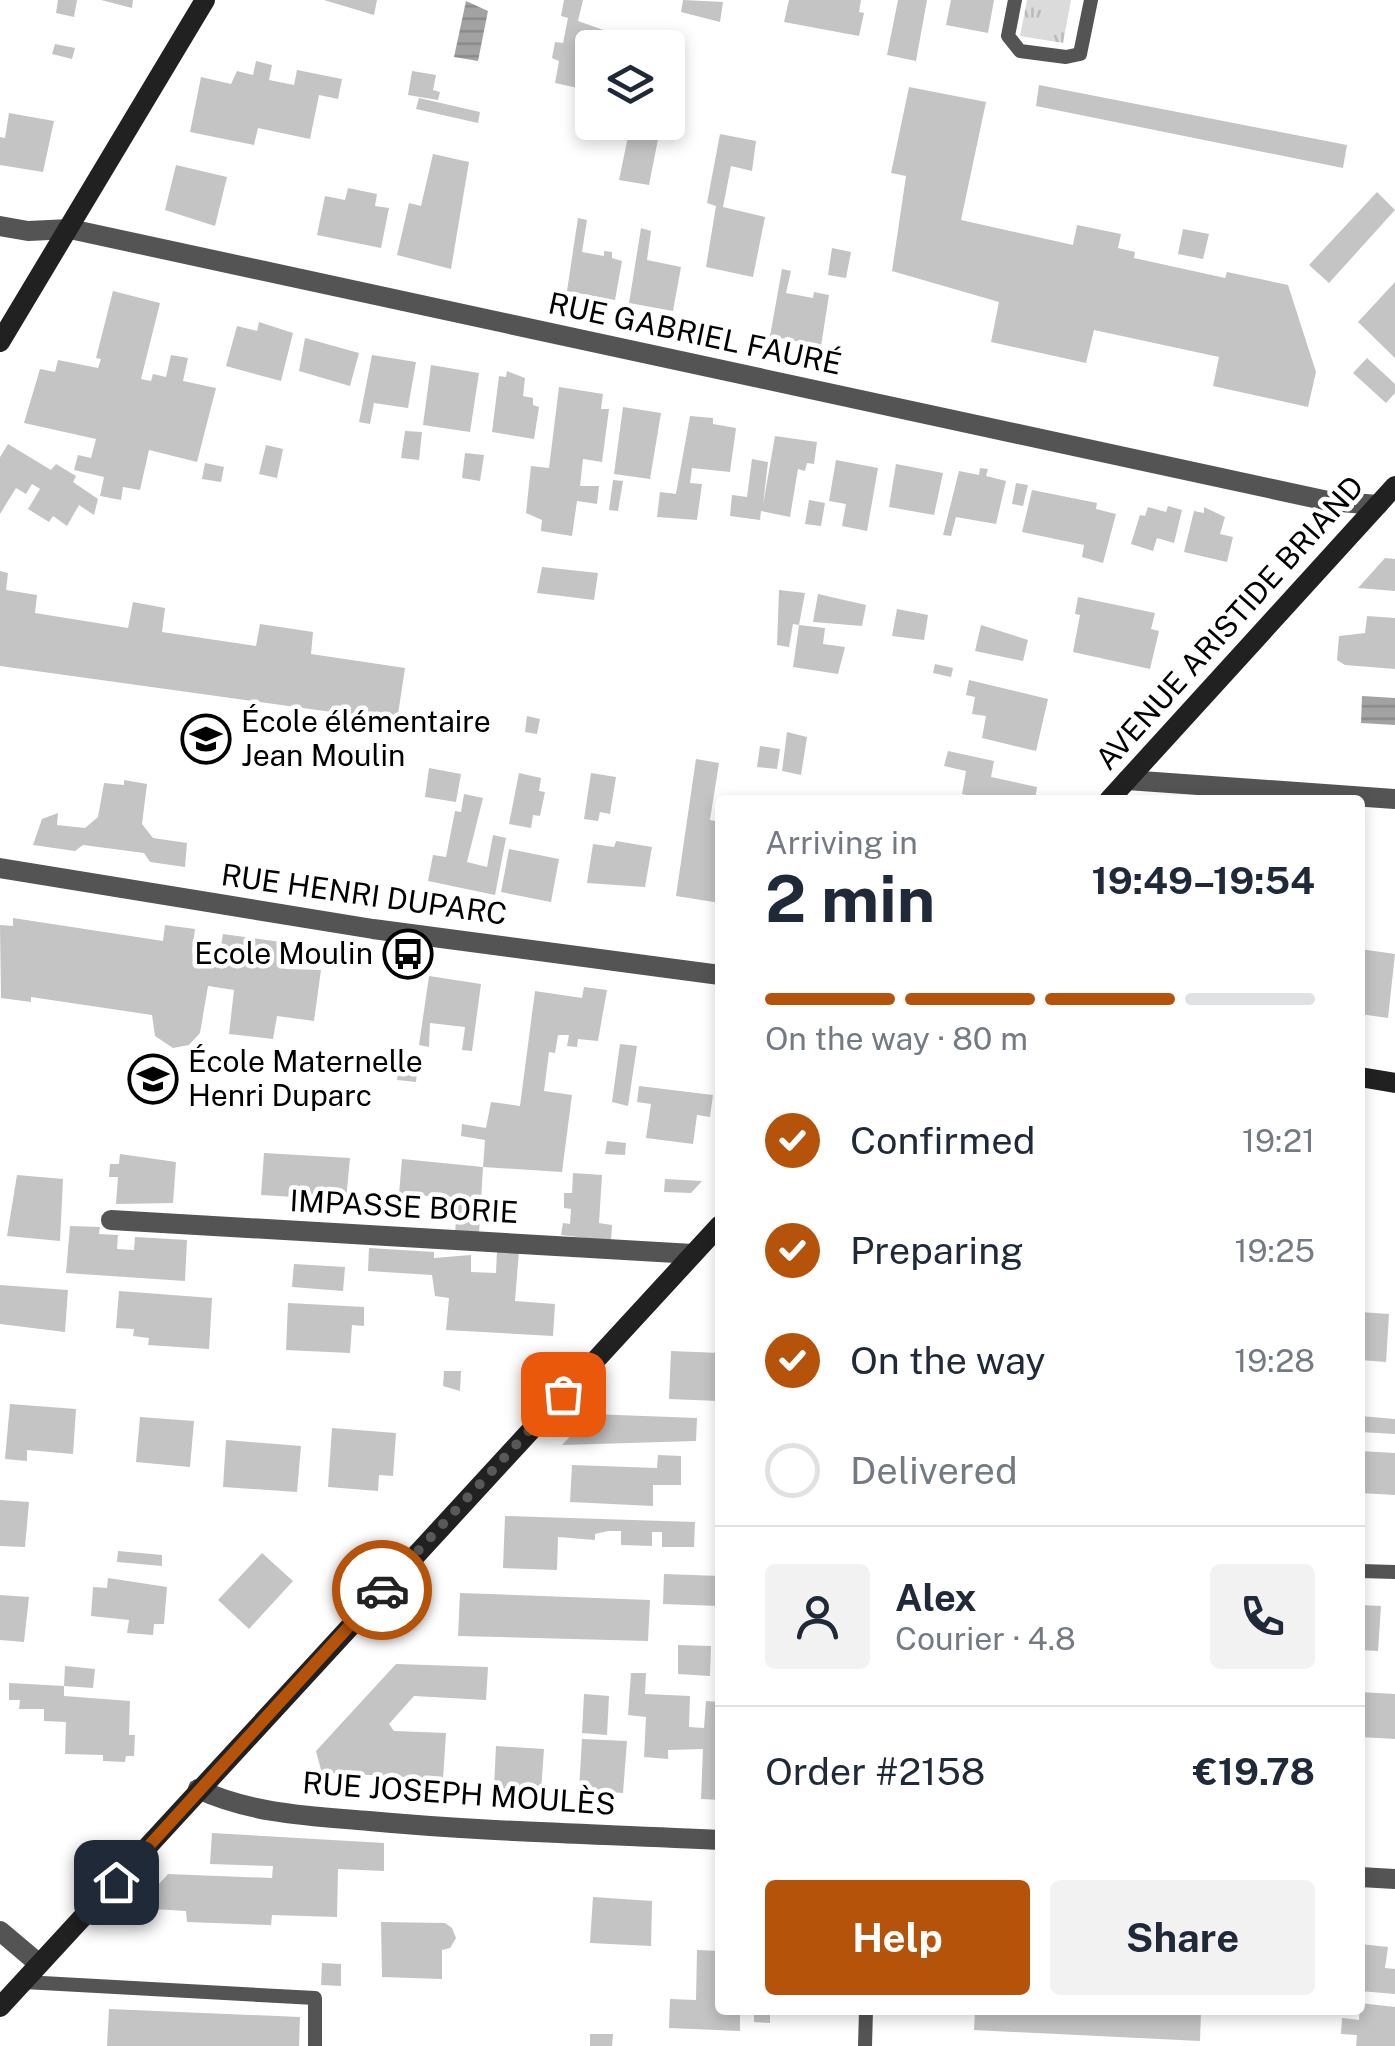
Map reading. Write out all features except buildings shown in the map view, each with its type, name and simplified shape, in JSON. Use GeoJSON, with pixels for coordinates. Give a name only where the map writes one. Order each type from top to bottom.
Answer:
{"type":"FeatureCollection","features":[{"type":"Feature","properties":{"kind":"main road"},"geometry":{"type":"LineString","coordinates":[[0,342],[205,0]]}},
{"type":"Feature","properties":{"kind":"main road","name":"AVENUE ARISTIDE BRIAND"},"geometry":{"type":"LineString","coordinates":[[1114,795],[1395,486]]}},
{"type":"Feature","properties":{"kind":"main road"},"geometry":{"type":"LineString","coordinates":[[1365,1078],[1395,1083]]}},
{"type":"Feature","properties":{"kind":"main road"},"geometry":{"type":"LineString","coordinates":[[0,2007],[715,1230]]}},
{"type":"Feature","properties":{"kind":"street","name":"RUE GABRIEL FAURÉ"},"geometry":{"type":"LineString","coordinates":[[0,226],[28,231],[70,229],[1328,502],[1378,505]]}},
{"type":"Feature","properties":{"kind":"street"},"geometry":{"type":"LineString","coordinates":[[1127,780],[1339,795]]}},
{"type":"Feature","properties":{"kind":"street"},"geometry":{"type":"LineString","coordinates":[[1365,797],[1395,799]]}},
{"type":"Feature","properties":{"kind":"street","name":"RUE HENRI DUPARC"},"geometry":{"type":"LineString","coordinates":[[0,868],[373,929],[715,975]]}},
{"type":"Feature","properties":{"kind":"street","name":"IMPASSE BORIE"},"geometry":{"type":"LineString","coordinates":[[112,1220],[693,1254]]}},
{"type":"Feature","properties":{"kind":"street","name":"RUE JOSEPH MOULÈS"},"geometry":{"type":"LineString","coordinates":[[198,1789],[224,1801],[276,1812],[410,1825],[715,1840]]}},
{"type":"Feature","properties":{"kind":"street"},"geometry":{"type":"LineString","coordinates":[[1365,1876],[1395,1879]]}},
{"type":"Feature","properties":{"kind":"street"},"geometry":{"type":"LineString","coordinates":[[0,1932],[38,1964]]}},
{"type":"Feature","properties":{"kind":"lane"},"geometry":{"type":"LineString","coordinates":[[1015,0],[1008,36],[1020,51],[1066,57],[1080,54],[1091,0]]}},
{"type":"Feature","properties":{"kind":"lane"},"geometry":{"type":"LineString","coordinates":[[1365,1571],[1395,1572]]}},
{"type":"Feature","properties":{"kind":"lane"},"geometry":{"type":"LineString","coordinates":[[24,1982],[315,1998],[315,2046]]}},
{"type":"Feature","properties":{"kind":"lane"},"geometry":{"type":"LineString","coordinates":[[865,2046],[866,2015]]}},
{"type":"Feature","properties":{"kind":"green space"},"geometry":{"type":"Polygon","coordinates":[[[1027,0],[1071,0],[1063,43],[1020,36],[1027,0]]]}},
{"type":"Feature","properties":{"kind":"shaded area"},"geometry":{"type":"Polygon","coordinates":[[[466,1],[488,11],[478,61],[454,57],[466,1]]]}},
{"type":"Feature","properties":{"kind":"shaded area"},"geometry":{"type":"Polygon","coordinates":[[[1362,696],[1395,698],[1395,725],[1361,723],[1362,696]]]}},
{"type":"Feature","properties":{"kind":"way so far"},"geometry":{"type":"LineString","coordinates":[[382,1590],[563,1394]]}},
{"type":"Feature","properties":{"kind":"place","name":"École élémentaire Jean Moulin"},"geometry":{"type":"Point","coordinates":[206,739]}},
{"type":"Feature","properties":{"kind":"place","name":"Ecole Moulin"},"geometry":{"type":"Point","coordinates":[408,954]}},
{"type":"Feature","properties":{"kind":"place","name":"École Maternelle Henri Duparc"},"geometry":{"type":"Point","coordinates":[153,1079]}},
{"type":"Feature","properties":{"kind":"route"},"geometry":{"type":"LineString","coordinates":[[116,1882],[382,1590]]}}]}
